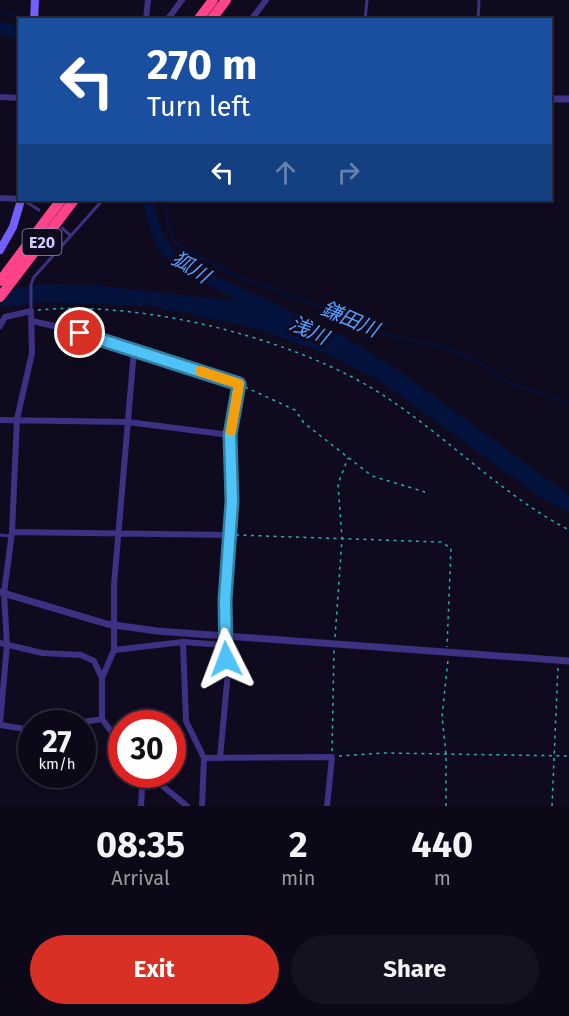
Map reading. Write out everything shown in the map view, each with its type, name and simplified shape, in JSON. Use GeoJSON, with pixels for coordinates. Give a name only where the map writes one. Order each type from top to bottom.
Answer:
{"type":"FeatureCollection","features":[{"type":"Feature","properties":{"kind":"highway"},"geometry":{"type":"LineString","coordinates":[[200,18],[213,0]]}},
{"type":"Feature","properties":{"kind":"highway"},"geometry":{"type":"LineString","coordinates":[[212,18],[226,0]]}},
{"type":"Feature","properties":{"kind":"highway","name":"E20"},"geometry":{"type":"LineString","coordinates":[[0,297],[5,283],[60,201]]}},
{"type":"Feature","properties":{"kind":"highway","name":"E20"},"geometry":{"type":"LineString","coordinates":[[5,283],[73,201]]}},
{"type":"Feature","properties":{"kind":"main road"},"geometry":{"type":"LineString","coordinates":[[34,18],[35,0]]}},
{"type":"Feature","properties":{"kind":"main road"},"geometry":{"type":"LineString","coordinates":[[0,250],[13,227],[20,201]]}},
{"type":"Feature","properties":{"kind":"street"},"geometry":{"type":"LineString","coordinates":[[146,18],[148,0]]}},
{"type":"Feature","properties":{"kind":"street"},"geometry":{"type":"LineString","coordinates":[[168,18],[182,0]]}},
{"type":"Feature","properties":{"kind":"street"},"geometry":{"type":"LineString","coordinates":[[253,18],[266,0]]}},
{"type":"Feature","properties":{"kind":"street"},"geometry":{"type":"LineString","coordinates":[[0,97],[18,98]]}},
{"type":"Feature","properties":{"kind":"street"},"geometry":{"type":"LineString","coordinates":[[552,99],[569,99]]}},
{"type":"Feature","properties":{"kind":"street"},"geometry":{"type":"LineString","coordinates":[[0,198],[18,199]]}},
{"type":"Feature","properties":{"kind":"street"},"geometry":{"type":"LineString","coordinates":[[0,326],[5,317],[31,308],[32,353],[16,419],[12,534],[2,593],[0,724],[18,727]]}},
{"type":"Feature","properties":{"kind":"street"},"geometry":{"type":"LineString","coordinates":[[32,321],[134,350],[239,384],[230,435],[230,534],[225,636],[228,672],[220,758]]}},
{"type":"Feature","properties":{"kind":"street"},"geometry":{"type":"LineString","coordinates":[[108,727],[102,719],[102,678],[114,650],[114,585],[134,350]]}},
{"type":"Feature","properties":{"kind":"street"},"geometry":{"type":"LineString","coordinates":[[0,420],[128,422],[230,435]]}},
{"type":"Feature","properties":{"kind":"street"},"geometry":{"type":"LineString","coordinates":[[12,534],[230,534]]}},
{"type":"Feature","properties":{"kind":"street"},"geometry":{"type":"LineString","coordinates":[[2,593],[115,626],[334,645],[569,661]]}},
{"type":"Feature","properties":{"kind":"street"},"geometry":{"type":"LineString","coordinates":[[114,650],[183,642],[225,645]]}},
{"type":"Feature","properties":{"kind":"street"},"geometry":{"type":"LineString","coordinates":[[183,642],[186,721],[204,758],[202,806]]}},
{"type":"Feature","properties":{"kind":"street"},"geometry":{"type":"LineString","coordinates":[[3,644],[42,654],[81,656],[94,662],[102,678]]}},
{"type":"Feature","properties":{"kind":"street"},"geometry":{"type":"LineString","coordinates":[[96,720],[102,719]]}},
{"type":"Feature","properties":{"kind":"street"},"geometry":{"type":"LineString","coordinates":[[204,758],[332,757],[327,806]]}},
{"type":"Feature","properties":{"kind":"street"},"geometry":{"type":"LineString","coordinates":[[141,806],[142,788]]}},
{"type":"Feature","properties":{"kind":"street"},"geometry":{"type":"LineString","coordinates":[[165,788],[187,806]]}},
{"type":"Feature","properties":{"kind":"lane"},"geometry":{"type":"LineString","coordinates":[[365,18],[367,0]]}},
{"type":"Feature","properties":{"kind":"lane"},"geometry":{"type":"LineString","coordinates":[[478,18],[479,0]]}},
{"type":"Feature","properties":{"kind":"lane"},"geometry":{"type":"LineString","coordinates":[[24,201],[39,210]]}},
{"type":"Feature","properties":{"kind":"lane"},"geometry":{"type":"LineString","coordinates":[[31,308],[31,284],[70,235],[101,202]]}},
{"type":"Feature","properties":{"kind":"lane"},"geometry":{"type":"LineString","coordinates":[[62,228],[70,235]]}},
{"type":"Feature","properties":{"kind":"lane"},"geometry":{"type":"LineString","coordinates":[[0,535],[12,534]]}},
{"type":"Feature","properties":{"kind":"path"},"geometry":{"type":"LineString","coordinates":[[31,308],[82,309],[171,318],[248,336],[302,355],[347,374],[387,398],[541,513],[569,530]]}},
{"type":"Feature","properties":{"kind":"path"},"geometry":{"type":"LineString","coordinates":[[239,384],[295,410],[304,423],[372,477],[425,492]]}},
{"type":"Feature","properties":{"kind":"path"},"geometry":{"type":"LineString","coordinates":[[348,458],[338,484],[342,539],[334,645],[332,757],[384,753],[569,756]]}},
{"type":"Feature","properties":{"kind":"path"},"geometry":{"type":"LineString","coordinates":[[230,534],[251,537],[441,542],[451,548],[447,677],[442,716],[446,755],[446,806]]}},
{"type":"Feature","properties":{"kind":"path"},"geometry":{"type":"LineString","coordinates":[[552,806],[558,660]]}},
{"type":"Feature","properties":{"kind":"water","name":"浅川"},"geometry":{"type":"Polygon","coordinates":[[[142,201],[153,201],[164,234],[186,262],[341,335],[398,370],[569,495],[569,512],[542,498],[380,381],[330,355],[255,328],[150,306],[42,302],[0,308],[0,291],[43,284],[101,286],[237,301],[175,266],[159,249],[142,201]]]}},
{"type":"Feature","properties":{"kind":"waterway","name":"鎌田川"},"geometry":{"type":"LineString","coordinates":[[0,10],[22,18]]}},
{"type":"Feature","properties":{"kind":"waterway","name":"狐川"},"geometry":{"type":"LineString","coordinates":[[0,27],[18,33]]}},
{"type":"Feature","properties":{"kind":"waterway","name":"鎌田川"},"geometry":{"type":"LineString","coordinates":[[164,201],[168,225],[175,243],[228,272],[337,313],[373,331],[447,348],[475,360],[512,384],[569,402]]}},
{"type":"Feature","properties":{"kind":"slow traffic"},"geometry":{"type":"LineString","coordinates":[[200,371],[239,384],[231,431]]}},
{"type":"Feature","properties":{"kind":"route"},"geometry":{"type":"LineString","coordinates":[[80,333],[239,384],[230,435],[232,501],[225,600],[226,659]]}}]}
